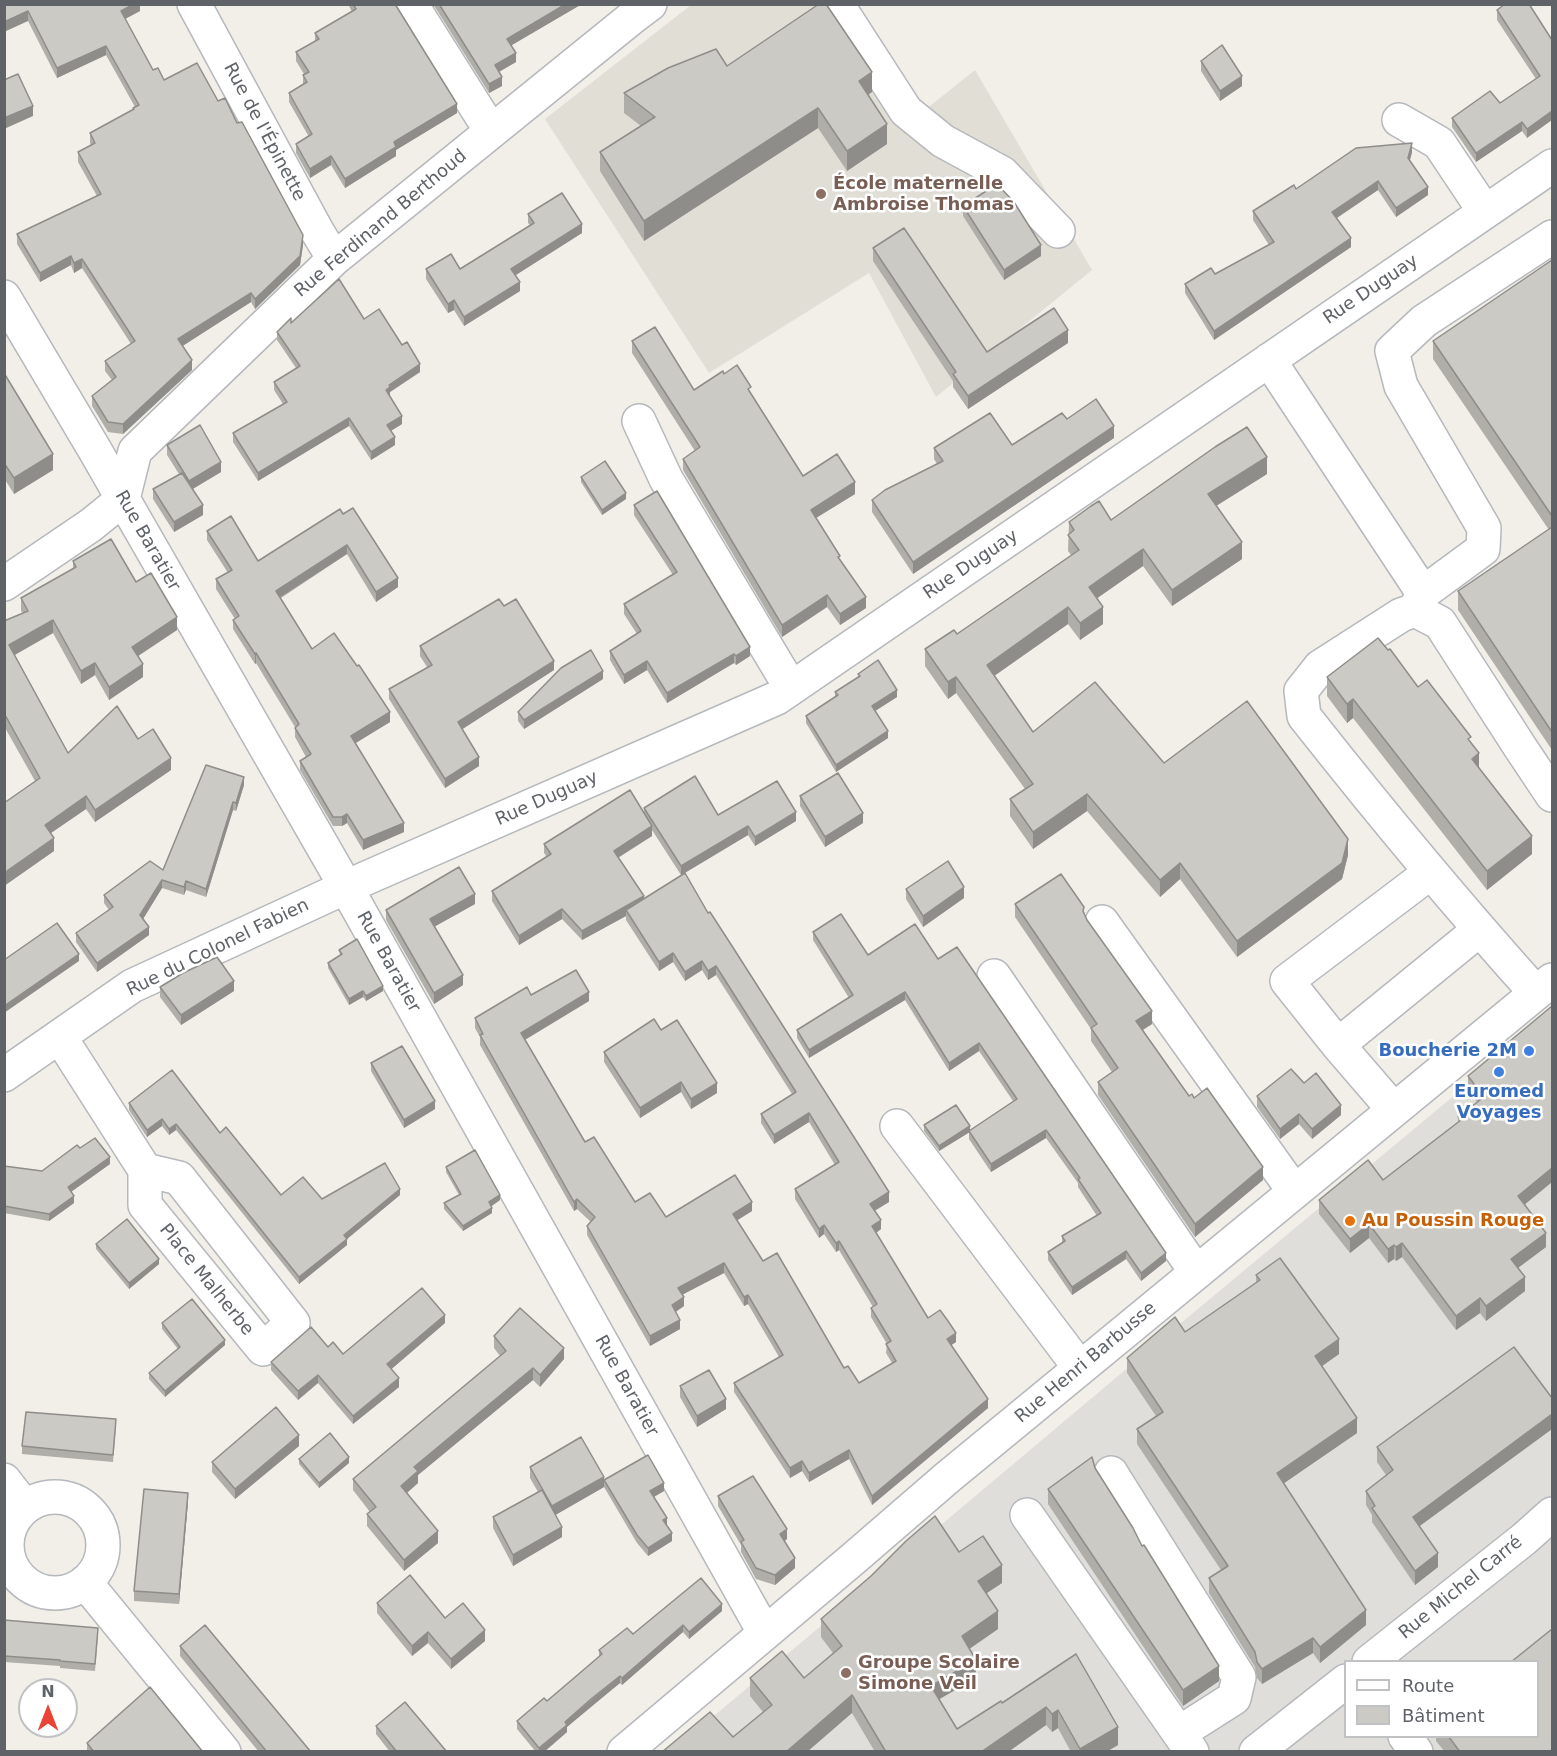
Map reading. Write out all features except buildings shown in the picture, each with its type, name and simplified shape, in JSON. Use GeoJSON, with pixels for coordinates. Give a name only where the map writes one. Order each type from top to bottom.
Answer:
{"type":"FeatureCollection","features":[{"type":"Feature","properties":{"kind":"street","name":"Rue de l'Épinette"},"geometry":{"type":"LineString","coordinates":[[194,4],[334,259]]}},
{"type":"Feature","properties":{"kind":"street"},"geometry":{"type":"LineString","coordinates":[[411,4],[491,132]]}},
{"type":"Feature","properties":{"kind":"street","name":"Rue Ferdinand Berthoud"},"geometry":{"type":"LineString","coordinates":[[123,499],[135,451],[334,259],[650,4]]}},
{"type":"Feature","properties":{"kind":"street"},"geometry":{"type":"LineString","coordinates":[[837,4],[906,111],[943,141],[1002,173],[1058,231]]}},
{"type":"Feature","properties":{"kind":"street"},"geometry":{"type":"LineString","coordinates":[[1399,120],[1439,143],[1485,212]]}},
{"type":"Feature","properties":{"kind":"street","name":"Rue Duguay"},"geometry":{"type":"LineString","coordinates":[[346,887],[777,698],[1552,166]]}},
{"type":"Feature","properties":{"kind":"street"},"geometry":{"type":"LineString","coordinates":[[1544,987],[1479,930],[1431,873],[1304,716],[1301,691],[1320,667],[1401,615],[1483,549],[1484,528],[1401,386],[1392,351],[1424,321],[1552,237]]}},
{"type":"Feature","properties":{"kind":"street","name":"Rue Baratier"},"geometry":{"type":"LineString","coordinates":[[4,297],[346,887],[764,1632]]}},
{"type":"Feature","properties":{"kind":"street"},"geometry":{"type":"LineString","coordinates":[[1269,360],[1419,601],[1440,623],[1552,795]]}},
{"type":"Feature","properties":{"kind":"street"},"geometry":{"type":"LineString","coordinates":[[639,421],[666,479],[791,688]]}},
{"type":"Feature","properties":{"kind":"street"},"geometry":{"type":"LineString","coordinates":[[4,584],[91,525],[123,499]]}},
{"type":"Feature","properties":{"kind":"street"},"geometry":{"type":"LineString","coordinates":[[1394,1110],[1287,981],[1431,873]]}},
{"type":"Feature","properties":{"kind":"street","name":"Rue du Colonel Fabien"},"geometry":{"type":"LineString","coordinates":[[4,1075],[132,987],[346,887]]}},
{"type":"Feature","properties":{"kind":"street"},"geometry":{"type":"LineString","coordinates":[[1102,921],[1294,1191]]}},
{"type":"Feature","properties":{"kind":"street"},"geometry":{"type":"LineString","coordinates":[[1338,1045],[1479,930]]}},
{"type":"Feature","properties":{"kind":"street"},"geometry":{"type":"LineString","coordinates":[[994,976],[1197,1272]]}},
{"type":"Feature","properties":{"kind":"street","name":"Rue Henri Barbusse"},"geometry":{"type":"LineString","coordinates":[[624,1752],[948,1477],[1544,987]]}},
{"type":"Feature","properties":{"kind":"street"},"geometry":{"type":"LineString","coordinates":[[60,1036],[145,1170]]}},
{"type":"Feature","properties":{"kind":"street"},"geometry":{"type":"LineString","coordinates":[[897,1126],[1080,1368]]}},
{"type":"Feature","properties":{"kind":"street","name":"Place Malherbe"},"geometry":{"type":"LineString","coordinates":[[145,1170],[179,1178],[293,1323],[263,1349],[145,1205],[145,1170]]}},
{"type":"Feature","properties":{"kind":"street"},"geometry":{"type":"LineString","coordinates":[[1027,1515],[1186,1742],[1234,1698],[1239,1677],[1111,1473]]}},
{"type":"Feature","properties":{"kind":"street"},"geometry":{"type":"LineString","coordinates":[[4,1480],[25,1507]]}},
{"type":"Feature","properties":{"kind":"street"},"geometry":{"type":"LineString","coordinates":[[54,1496],[70,1499],[84,1506],[95,1518],[101,1530],[103,1544],[101,1559],[95,1571],[85,1582],[62,1592],[49,1592],[31,1586],[16,1574],[7,1546],[9,1532],[15,1518],[25,1507],[39,1499],[54,1496]]}},
{"type":"Feature","properties":{"kind":"street","name":"Rue Michel Carré"},"geometry":{"type":"LineString","coordinates":[[1373,1660],[1552,1514]]}},
{"type":"Feature","properties":{"kind":"street"},"geometry":{"type":"LineString","coordinates":[[85,1582],[224,1752]]}},
{"type":"Feature","properties":{"kind":"street"},"geometry":{"type":"LineString","coordinates":[[1256,1752],[1344,1683]]}},
{"type":"Feature","properties":{"kind":"street"},"geometry":{"type":"LineString","coordinates":[[1406,1738],[1416,1752]]}},
{"type":"Feature","properties":{"kind":"shaded area","name":"École maternelle Ambroise Thomas"},"geometry":{"type":"Polygon","coordinates":[[[691,5],[853,5],[920,114],[975,70],[1092,270],[936,397],[869,273],[709,373],[545,119],[691,5]]]}},
{"type":"Feature","properties":{"kind":"shaded area"},"geometry":{"type":"Polygon","coordinates":[[[1552,1014],[1552,1751],[671,1752],[1181,1323],[1552,1014]]]}},
{"type":"Feature","properties":{"kind":"place","name":"École maternelle Ambroise Thomas"},"geometry":{"type":"Point","coordinates":[821,194]}},
{"type":"Feature","properties":{"kind":"place","name":"Boucherie 2M"},"geometry":{"type":"Point","coordinates":[1529,1051]}},
{"type":"Feature","properties":{"kind":"place","name":"Euromed Voyages"},"geometry":{"type":"Point","coordinates":[1499,1072]}},
{"type":"Feature","properties":{"kind":"place","name":"Au Poussin Rouge"},"geometry":{"type":"Point","coordinates":[1350,1221]}},
{"type":"Feature","properties":{"kind":"place","name":"Groupe Scolaire Simone Veil"},"geometry":{"type":"Point","coordinates":[846,1673]}}]}
